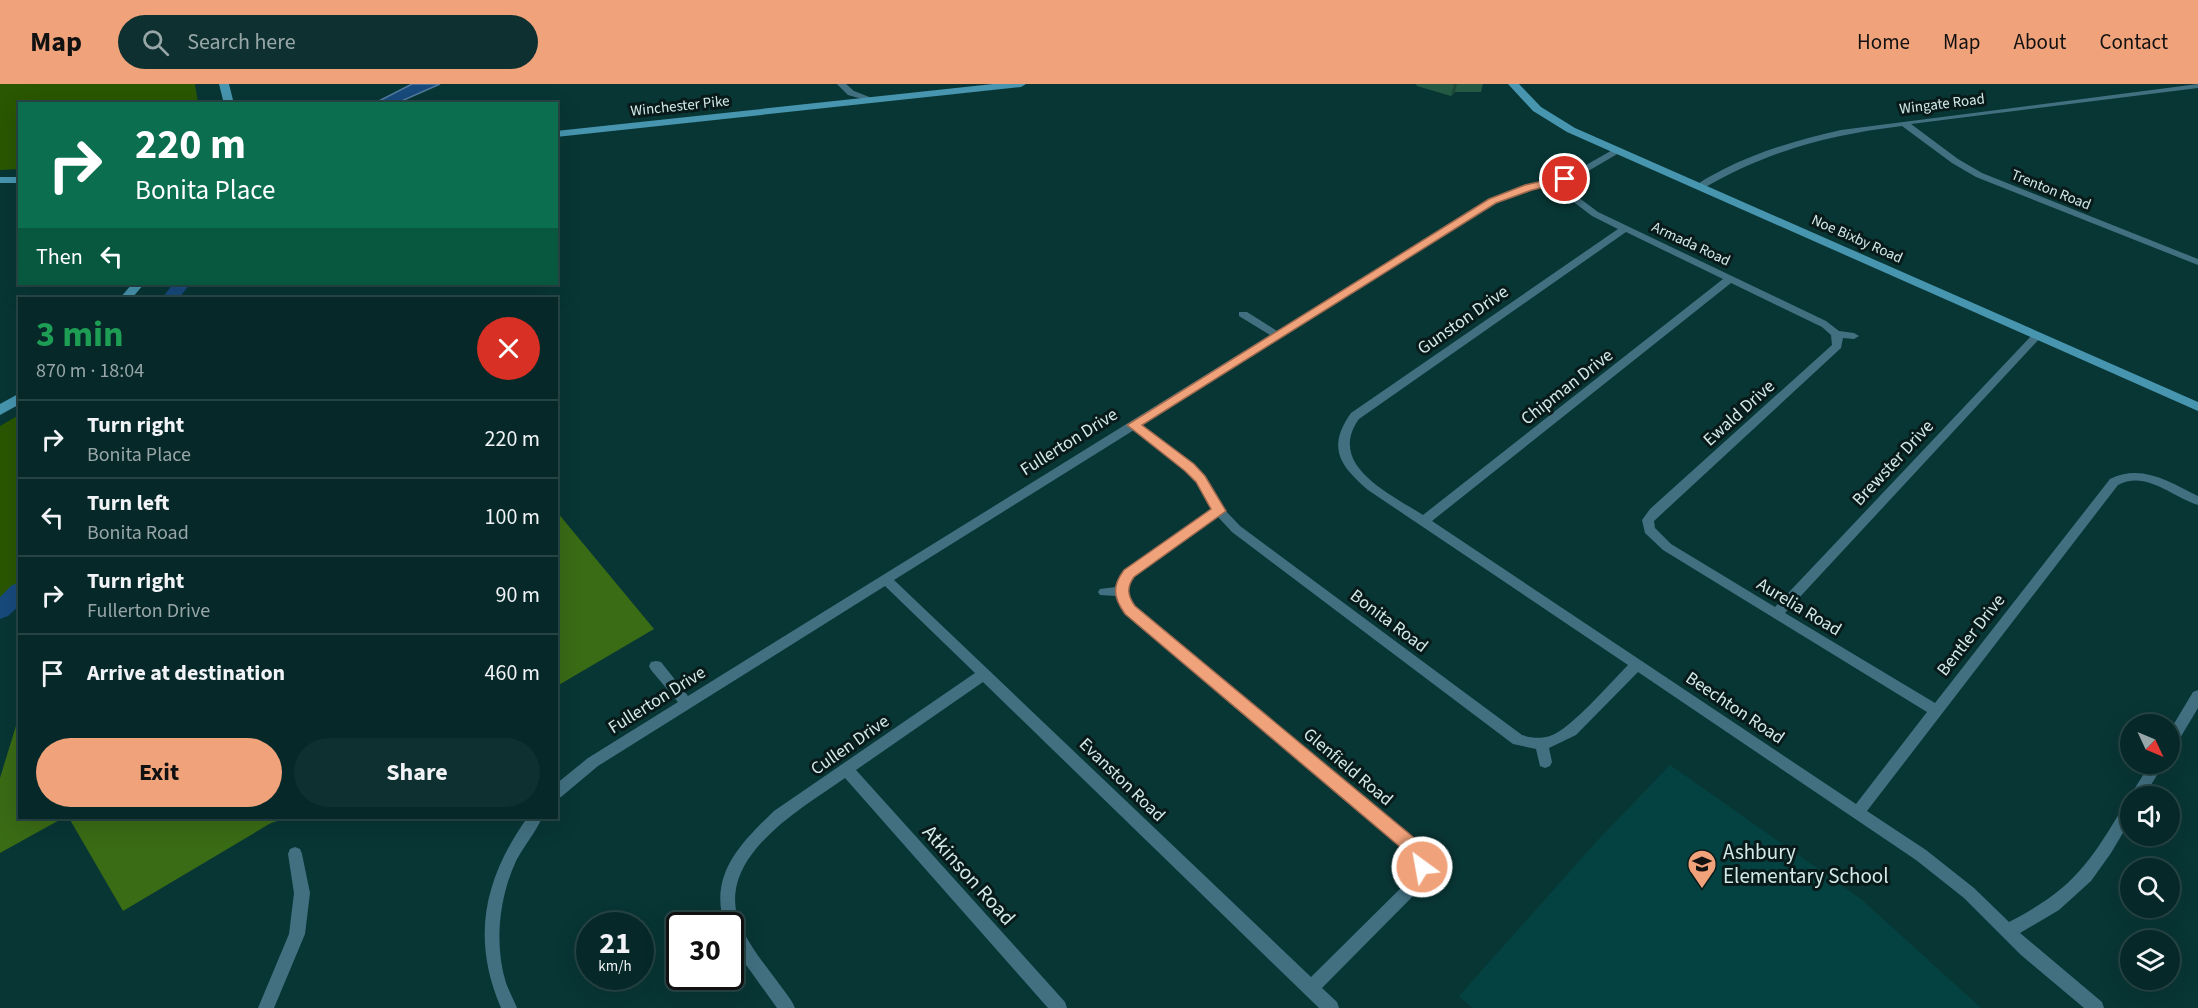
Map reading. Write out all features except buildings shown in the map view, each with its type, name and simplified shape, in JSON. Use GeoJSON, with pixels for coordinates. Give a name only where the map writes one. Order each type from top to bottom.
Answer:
{"type":"FeatureCollection","features":[{"type":"Feature","properties":{"kind":"street"},"geometry":{"type":"LineString","coordinates":[[224,84],[229,102]]}},
{"type":"Feature","properties":{"kind":"street"},"geometry":{"type":"LineString","coordinates":[[841,84],[851,93],[873,100]]}},
{"type":"Feature","properties":{"kind":"street","name":"Winchester Pike"},"geometry":{"type":"LineString","coordinates":[[558,134],[1021,84]]}},
{"type":"Feature","properties":{"kind":"street","name":"Noe Bixby Road"},"geometry":{"type":"LineString","coordinates":[[1514,84],[1545,116],[1616,151],[2198,407]]}},
{"type":"Feature","properties":{"kind":"street","name":"Wingate Road"},"geometry":{"type":"LineString","coordinates":[[1699,187],[1740,164],[1786,145],[1827,134],[2198,86]]}},
{"type":"Feature","properties":{"kind":"street"},"geometry":{"type":"LineString","coordinates":[[844,103],[851,93]]}},
{"type":"Feature","properties":{"kind":"street","name":"Trenton Road"},"geometry":{"type":"LineString","coordinates":[[1904,123],[1955,161],[1979,175],[2198,262]]}},
{"type":"Feature","properties":{"kind":"street","name":"Fullerton Drive"},"geometry":{"type":"LineString","coordinates":[[558,791],[593,762],[1493,201],[1521,190],[1575,175],[1616,151]]}},
{"type":"Feature","properties":{"kind":"street"},"geometry":{"type":"LineString","coordinates":[[0,180],[18,180]]}},
{"type":"Feature","properties":{"kind":"street","name":"Armada Road"},"geometry":{"type":"LineString","coordinates":[[1553,182],[1583,206],[1624,229],[1822,323],[1837,334]]}},
{"type":"Feature","properties":{"kind":"street","name":"Gunston Drive"},"geometry":{"type":"LineString","coordinates":[[1343,453],[1343,433],[1355,416],[1624,229]]}},
{"type":"Feature","properties":{"kind":"street","name":"Chipman Drive"},"geometry":{"type":"LineString","coordinates":[[1424,521],[1730,279]]}},
{"type":"Feature","properties":{"kind":"street"},"geometry":{"type":"LineString","coordinates":[[127,297],[137,285]]}},
{"type":"Feature","properties":{"kind":"street"},"geometry":{"type":"LineString","coordinates":[[1243,314],[1278,336]]}},
{"type":"Feature","properties":{"kind":"street"},"geometry":{"type":"LineString","coordinates":[[1837,334],[1854,336]]}},
{"type":"Feature","properties":{"kind":"street","name":"Ewald Drive"},"geometry":{"type":"LineString","coordinates":[[1644,530],[1654,512],[1837,346],[1839,341],[1837,334]]}},
{"type":"Feature","properties":{"kind":"street","name":"Brewster Drive"},"geometry":{"type":"LineString","coordinates":[[1776,614],[2037,336]]}},
{"type":"Feature","properties":{"kind":"street"},"geometry":{"type":"LineString","coordinates":[[0,410],[18,397]]}},
{"type":"Feature","properties":{"kind":"street","name":"Bonita Road"},"geometry":{"type":"LineString","coordinates":[[1134,425],[1190,467],[1201,479],[1219,511],[1257,546],[1518,740],[1542,745]]}},
{"type":"Feature","properties":{"kind":"street","name":"Beechton Road"},"geometry":{"type":"LineString","coordinates":[[1343,453],[1362,479],[1947,875],[2060,980],[2096,1008]]}},
{"type":"Feature","properties":{"kind":"street","name":"Bentler Drive"},"geometry":{"type":"LineString","coordinates":[[1857,812],[2114,482],[2131,472],[2198,501]]}},
{"type":"Feature","properties":{"kind":"street"},"geometry":{"type":"LineString","coordinates":[[1104,592],[1121,591],[1123,582],[1129,573],[1219,511]]}},
{"type":"Feature","properties":{"kind":"street","name":"Aurelia Road"},"geometry":{"type":"LineString","coordinates":[[1644,530],[1667,548],[1935,710]]}},
{"type":"Feature","properties":{"kind":"street","name":"Evanston Road"},"geometry":{"type":"LineString","coordinates":[[886,580],[1331,1008]]}},
{"type":"Feature","properties":{"kind":"street","name":"Glenfield Road"},"geometry":{"type":"LineString","coordinates":[[1121,591],[1130,610],[1412,846],[1429,867],[1414,885],[1311,988]]}},
{"type":"Feature","properties":{"kind":"street"},"geometry":{"type":"LineString","coordinates":[[1545,762],[1542,745],[1561,739],[1571,731],[1637,664]]}},
{"type":"Feature","properties":{"kind":"street"},"geometry":{"type":"LineString","coordinates":[[656,666],[687,704]]}},
{"type":"Feature","properties":{"kind":"street","name":"Cullen Drive"},"geometry":{"type":"LineString","coordinates":[[787,1008],[740,945],[727,910],[729,885],[743,852],[779,816],[984,674]]}},
{"type":"Feature","properties":{"kind":"street"},"geometry":{"type":"LineString","coordinates":[[2180,726],[2198,696]]}},
{"type":"Feature","properties":{"kind":"street","name":"Atkinson Road"},"geometry":{"type":"LineString","coordinates":[[847,770],[1059,1008]]}},
{"type":"Feature","properties":{"kind":"street"},"geometry":{"type":"LineString","coordinates":[[509,1008],[495,974],[492,949],[494,908],[504,873],[517,844],[534,819]]}},
{"type":"Feature","properties":{"kind":"street"},"geometry":{"type":"LineString","coordinates":[[2008,931],[2037,915],[2078,885],[2103,853],[2120,825]]}},
{"type":"Feature","properties":{"kind":"street"},"geometry":{"type":"LineString","coordinates":[[266,1008],[297,934],[302,893],[295,854]]}},
{"type":"Feature","properties":{"kind":"shaded area","name":"Ashbury Elementary School"},"geometry":{"type":"Polygon","coordinates":[[[1670,765],[1861,899],[1981,1008],[1472,1008],[1459,996],[1598,840],[1670,765]]]}},
{"type":"Feature","properties":{"kind":"green space"},"geometry":{"type":"Polygon","coordinates":[[[0,84],[195,84],[198,102],[18,102],[18,169],[0,170],[0,84]]]}},
{"type":"Feature","properties":{"kind":"green space"},"geometry":{"type":"Polygon","coordinates":[[[18,416],[18,598],[0,617],[0,426],[18,416]]]}},
{"type":"Feature","properties":{"kind":"green space"},"geometry":{"type":"Polygon","coordinates":[[[558,513],[654,629],[558,685],[558,513]]]}},
{"type":"Feature","properties":{"kind":"green space"},"geometry":{"type":"Polygon","coordinates":[[[18,719],[18,819],[61,819],[0,853],[0,778],[18,719]]]}},
{"type":"Feature","properties":{"kind":"green space"},"geometry":{"type":"Polygon","coordinates":[[[70,819],[284,819],[271,823],[123,911],[70,819]]]}},
{"type":"Feature","properties":{"kind":"water"},"geometry":{"type":"Polygon","coordinates":[[[412,84],[440,84],[399,102],[377,102],[412,84]]]}},
{"type":"Feature","properties":{"kind":"waterway"},"geometry":{"type":"LineString","coordinates":[[171,297],[181,285]]}},
{"type":"Feature","properties":{"kind":"waterway"},"geometry":{"type":"LineString","coordinates":[[0,610],[18,593]]}},
{"type":"Feature","properties":{"kind":"place","name":"Ashbury Elementary School"},"geometry":{"type":"Point","coordinates":[1702,890]}},
{"type":"Feature","properties":{"kind":"route"},"geometry":{"type":"LineString","coordinates":[[1422,867],[1421,859],[1412,846],[1130,610],[1124,601],[1121,591],[1123,582],[1129,573],[1219,511],[1201,479],[1190,467],[1134,425],[1493,201],[1528,187],[1565,179]]}}]}
